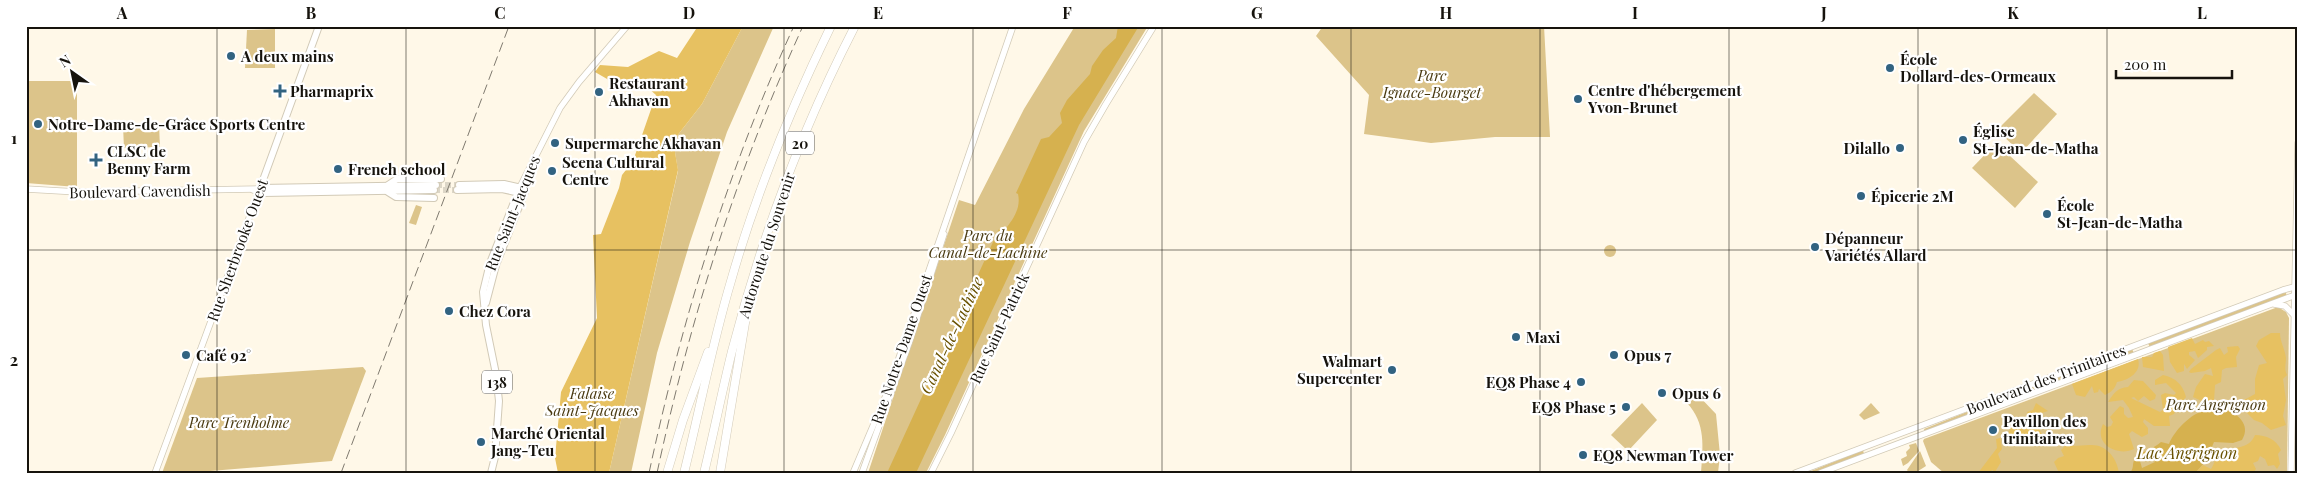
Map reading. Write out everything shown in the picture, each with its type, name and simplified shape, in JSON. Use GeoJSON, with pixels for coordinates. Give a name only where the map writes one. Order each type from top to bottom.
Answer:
{"type":"FeatureCollection","features":[{"type":"Feature","properties":{"kind":"highway","name":"Autoroute du Souvenir"},"geometry":{"type":"LineString","coordinates":[[684,473],[716,334],[759,194],[790,113],[831,26]]}},
{"type":"Feature","properties":{"kind":"highway","name":"Autoroute du Souvenir"},"geometry":{"type":"LineString","coordinates":[[704,473],[732,352],[757,265],[799,146],[855,26]]}},
{"type":"Feature","properties":{"kind":"highway"},"geometry":{"type":"LineString","coordinates":[[720,473],[732,389],[757,265]]}},
{"type":"Feature","properties":{"kind":"highway"},"geometry":{"type":"LineString","coordinates":[[667,473],[699,373],[716,334]]}},
{"type":"Feature","properties":{"kind":"main road","name":"Rue Sherbrooke Ouest"},"geometry":{"type":"LineString","coordinates":[[155,473],[257,190],[320,26]]}},
{"type":"Feature","properties":{"kind":"main road","name":"Rue Saint-Jacques"},"geometry":{"type":"LineString","coordinates":[[496,473],[495,459],[499,419],[498,393],[486,325],[483,292],[486,273],[553,119],[571,91],[627,26]]}},
{"type":"Feature","properties":{"kind":"main road","name":"Rue Notre-Dame Ouest"},"geometry":{"type":"LineString","coordinates":[[853,473],[881,409],[1013,26]]}},
{"type":"Feature","properties":{"kind":"main road","name":"Rue Saint-Patrick"},"geometry":{"type":"LineString","coordinates":[[931,473],[1084,142],[1154,26]]}},
{"type":"Feature","properties":{"kind":"main road"},"geometry":{"type":"LineString","coordinates":[[2291,473],[2298,143]]}},
{"type":"Feature","properties":{"kind":"main road"},"geometry":{"type":"LineString","coordinates":[[434,198],[396,197],[388,188],[396,179],[441,179]]}},
{"type":"Feature","properties":{"kind":"main road"},"geometry":{"type":"LineString","coordinates":[[458,187],[499,188],[522,191]]}},
{"type":"Feature","properties":{"kind":"main road","name":"Boulevard Cavendish"},"geometry":{"type":"LineString","coordinates":[[26,189],[74,192],[435,188]]}},
{"type":"Feature","properties":{"kind":"main road","name":"Rue Notre-Dame Ouest"},"geometry":{"type":"LineString","coordinates":[[862,473],[912,334],[943,242],[946,224]]}},
{"type":"Feature","properties":{"kind":"main road","name":"Boulevard des Trinitaires"},"geometry":{"type":"LineString","coordinates":[[1795,473],[2296,286]]}},
{"type":"Feature","properties":{"kind":"main road","name":"Boulevard des Trinitaires"},"geometry":{"type":"LineString","coordinates":[[1820,473],[2296,295]]}},
{"type":"Feature","properties":{"kind":"main road"},"geometry":{"type":"LineString","coordinates":[[2272,304],[2285,306],[2293,315]]}},
{"type":"Feature","properties":{"kind":"main road"},"geometry":{"type":"LineString","coordinates":[[2298,432],[2298,437]]}},
{"type":"Feature","properties":{"kind":"main road","name":"Rue Saint-Jacques"},"geometry":{"type":"LineString","coordinates":[[490,473],[495,459]]}},
{"type":"Feature","properties":{"kind":"green space","name":"Falaise Saint-Jacques"},"geometry":{"type":"Polygon","coordinates":[[[698,26],[743,26],[702,104],[677,136],[675,152],[678,170],[609,473],[558,473],[555,458],[561,392],[597,318],[593,235],[601,234],[619,188],[622,175],[633,161],[656,95],[646,86],[614,83],[595,72],[600,65],[628,67],[659,51],[677,58],[698,26]]]}},
{"type":"Feature","properties":{"kind":"green space"},"geometry":{"type":"Polygon","coordinates":[[[743,26],[774,26],[727,132],[690,242],[657,353],[631,473],[609,473],[678,171],[675,152],[677,136],[702,104],[743,26]]]}},
{"type":"Feature","properties":{"kind":"green space","name":"Parc du Canal-de-Lachine"},"geometry":{"type":"Polygon","coordinates":[[[1075,26],[1148,26],[1084,131],[926,473],[868,473],[959,200],[975,205],[1024,109],[1075,26]]]}},
{"type":"Feature","properties":{"kind":"green space","name":"Parc Ignace-Bourget"},"geometry":{"type":"Polygon","coordinates":[[[1323,26],[1544,26],[1550,137],[1495,137],[1431,143],[1364,134],[1369,95],[1316,36],[1323,26]]]}},
{"type":"Feature","properties":{"kind":"green space"},"geometry":{"type":"Polygon","coordinates":[[[275,29],[275,68],[245,68],[247,30],[275,29]]]}},
{"type":"Feature","properties":{"kind":"green space"},"geometry":{"type":"Polygon","coordinates":[[[26,81],[77,81],[77,187],[26,183],[26,81]]]}},
{"type":"Feature","properties":{"kind":"green space"},"geometry":{"type":"Polygon","coordinates":[[[2034,93],[2057,114],[2021,153],[1997,130],[2034,93]]]}},
{"type":"Feature","properties":{"kind":"green space"},"geometry":{"type":"Polygon","coordinates":[[[159,125],[160,147],[124,148],[123,126],[159,125]]]}},
{"type":"Feature","properties":{"kind":"green space"},"geometry":{"type":"Polygon","coordinates":[[[1996,143],[2038,182],[2015,208],[1972,168],[1996,143]]]}},
{"type":"Feature","properties":{"kind":"green space"},"geometry":{"type":"Polygon","coordinates":[[[416,205],[422,207],[416,225],[409,223],[416,205]]]}},
{"type":"Feature","properties":{"kind":"green space"},"geometry":{"type":"Polygon","coordinates":[[[1610,245],[1616,251],[1610,257],[1604,251],[1610,245]]]}},
{"type":"Feature","properties":{"kind":"green space"},"geometry":{"type":"Polygon","coordinates":[[[2285,291],[2287,296],[2150,348],[2148,343],[2285,291]]]}},
{"type":"Feature","properties":{"kind":"green space","name":"Parc Angrignon"},"geometry":{"type":"Polygon","coordinates":[[[2278,307],[2286,312],[2289,318],[2287,473],[1944,473],[1931,462],[1923,441],[1924,439],[2278,307]]]}},
{"type":"Feature","properties":{"kind":"green space"},"geometry":{"type":"Polygon","coordinates":[[[2271,333],[2280,333],[2286,358],[2285,369],[2287,375],[2283,379],[2286,400],[2283,416],[2286,425],[2271,430],[2254,420],[2241,407],[2244,400],[2255,394],[2255,379],[2259,365],[2267,363],[2256,346],[2259,340],[2271,333]]]}},
{"type":"Feature","properties":{"kind":"green space"},"geometry":{"type":"Polygon","coordinates":[[[2192,338],[2195,344],[2203,340],[2205,342],[2209,341],[2214,346],[2207,347],[2207,350],[2198,358],[2195,351],[2189,352],[2189,355],[2195,360],[2187,369],[2184,364],[2184,371],[2177,373],[2170,362],[2168,347],[2192,338]]]}},
{"type":"Feature","properties":{"kind":"green space"},"geometry":{"type":"Polygon","coordinates":[[[2238,346],[2240,349],[2236,357],[2237,367],[2222,370],[2221,382],[2215,385],[2214,401],[2206,403],[2193,397],[2196,387],[2205,374],[2213,376],[2211,368],[2191,373],[2189,372],[2191,369],[2220,348],[2224,355],[2228,352],[2227,347],[2238,346]]]}},
{"type":"Feature","properties":{"kind":"green space"},"geometry":{"type":"Polygon","coordinates":[[[2132,349],[2134,353],[2019,396],[2017,391],[2132,349]]]}},
{"type":"Feature","properties":{"kind":"green space"},"geometry":{"type":"Polygon","coordinates":[[[2160,351],[2163,355],[2164,371],[2143,367],[2142,357],[2152,357],[2154,353],[2160,351]]]}},
{"type":"Feature","properties":{"kind":"green space"},"geometry":{"type":"Polygon","coordinates":[[[2138,359],[2138,368],[2134,375],[2117,382],[2108,394],[2105,395],[2099,389],[2098,392],[2094,393],[2092,386],[2085,397],[2076,395],[2072,384],[2138,359]]]}},
{"type":"Feature","properties":{"kind":"green space","name":"Parc Trenholme"},"geometry":{"type":"Polygon","coordinates":[[[363,367],[366,371],[332,461],[186,473],[162,473],[197,378],[363,367]]]}},
{"type":"Feature","properties":{"kind":"green space"},"geometry":{"type":"Polygon","coordinates":[[[2163,375],[2172,378],[2178,383],[2186,397],[2181,403],[2173,404],[2176,409],[2174,414],[2169,416],[2170,426],[2154,426],[2144,419],[2143,422],[2148,428],[2148,434],[2142,437],[2132,431],[2129,434],[2134,449],[2128,451],[2115,450],[2104,443],[2101,437],[2103,424],[2107,427],[2111,426],[2113,422],[2110,417],[2120,406],[2124,408],[2124,414],[2128,418],[2133,417],[2123,400],[2108,402],[2112,396],[2118,390],[2128,387],[2134,380],[2143,381],[2156,395],[2155,399],[2150,401],[2144,396],[2138,401],[2134,397],[2131,398],[2160,412],[2163,410],[2161,395],[2165,393],[2174,395],[2176,393],[2166,383],[2155,385],[2155,380],[2163,375]]]}},
{"type":"Feature","properties":{"kind":"green space"},"geometry":{"type":"Polygon","coordinates":[[[1696,393],[1716,414],[1720,455],[1718,473],[1701,473],[1702,436],[1697,419],[1687,403],[1696,393]]]}},
{"type":"Feature","properties":{"kind":"green space"},"geometry":{"type":"Polygon","coordinates":[[[2002,398],[2003,402],[1925,432],[1924,429],[2002,398]]]}},
{"type":"Feature","properties":{"kind":"green space"},"geometry":{"type":"Polygon","coordinates":[[[1642,403],[1657,420],[1628,451],[1611,435],[1642,403]]]}},
{"type":"Feature","properties":{"kind":"green space"},"geometry":{"type":"Polygon","coordinates":[[[1871,403],[1880,413],[1864,420],[1859,415],[1871,403]]]}},
{"type":"Feature","properties":{"kind":"green space"},"geometry":{"type":"Polygon","coordinates":[[[2036,403],[2048,411],[2029,417],[2027,412],[2033,410],[2036,403]]]}},
{"type":"Feature","properties":{"kind":"green space"},"geometry":{"type":"Polygon","coordinates":[[[2028,421],[2038,426],[2041,433],[2047,439],[2045,444],[2040,445],[2035,441],[2024,442],[2008,438],[2009,431],[2016,423],[2028,421]]]}},
{"type":"Feature","properties":{"kind":"green space"},"geometry":{"type":"Polygon","coordinates":[[[2255,435],[2271,439],[2279,446],[2281,450],[2278,454],[2280,464],[2277,469],[2274,465],[2268,466],[2265,459],[2260,456],[2258,461],[2253,463],[2256,469],[2253,473],[2195,473],[2203,465],[2211,469],[2216,458],[2226,451],[2249,443],[2255,435]]]}},
{"type":"Feature","properties":{"kind":"green space"},"geometry":{"type":"Polygon","coordinates":[[[2000,438],[2002,449],[1998,454],[2001,462],[1995,472],[1992,470],[1990,473],[1978,473],[1997,448],[1996,439],[2000,438]]]}},
{"type":"Feature","properties":{"kind":"green space"},"geometry":{"type":"Polygon","coordinates":[[[1916,443],[1919,451],[1903,466],[1901,459],[1907,456],[1906,452],[1910,448],[1909,445],[1916,443]]]}},
{"type":"Feature","properties":{"kind":"green space"},"geometry":{"type":"Polygon","coordinates":[[[2066,445],[2096,445],[2106,449],[2116,462],[2119,473],[2059,473],[2054,462],[2064,456],[2061,450],[2066,445]]]}},
{"type":"Feature","properties":{"kind":"green space"},"geometry":{"type":"Polygon","coordinates":[[[1863,450],[1864,454],[1814,473],[1806,473],[1863,450]]]}},
{"type":"Feature","properties":{"kind":"green space"},"geometry":{"type":"Polygon","coordinates":[[[1920,451],[1926,466],[1915,473],[1909,473],[1907,470],[1920,451]]]}},
{"type":"Feature","properties":{"kind":"water","name":"Canal-de-Lachine"},"geometry":{"type":"Polygon","coordinates":[[[1118,26],[1139,26],[1079,125],[916,473],[887,473],[999,229],[1007,227],[1016,212],[1019,199],[1016,193],[1041,139],[1049,137],[1062,123],[1060,113],[1067,100],[1090,74],[1092,66],[1103,50],[1116,38],[1118,26]]]}},
{"type":"Feature","properties":{"kind":"water","name":"Lac Angrignon"},"geometry":{"type":"Polygon","coordinates":[[[2222,408],[2232,412],[2244,424],[2245,434],[2242,440],[2233,443],[2214,442],[2206,461],[2195,473],[2130,473],[2133,463],[2139,455],[2161,442],[2169,444],[2179,428],[2189,419],[2200,412],[2222,408]],[[2146,457],[2140,461],[2142,468],[2155,462],[2153,458],[2146,457]]]}},
{"type":"Feature","properties":{"kind":"tunnel"},"geometry":{"type":"LineString","coordinates":[[436,185],[459,185]]}},
{"type":"Feature","properties":{"kind":"tunnel"},"geometry":{"type":"LineString","coordinates":[[434,190],[457,190]]}},
{"type":"Feature","properties":{"kind":"railway"},"geometry":{"type":"LineString","coordinates":[[341,473],[509,26]]}},
{"type":"Feature","properties":{"kind":"railway"},"geometry":{"type":"LineString","coordinates":[[649,473],[676,358],[709,245],[748,135],[794,26]]}},
{"type":"Feature","properties":{"kind":"railway"},"geometry":{"type":"LineString","coordinates":[[657,473],[684,358],[718,246],[757,135],[803,26]]}},
{"type":"Feature","properties":{"kind":"place","name":"A deux mains"},"geometry":{"type":"Point","coordinates":[231,56]}},
{"type":"Feature","properties":{"kind":"place","name":"École Dollard-des-Ormeaux"},"geometry":{"type":"Point","coordinates":[1890,68]}},
{"type":"Feature","properties":{"kind":"place","name":"Pharmaprix"},"geometry":{"type":"Point","coordinates":[280,91]}},
{"type":"Feature","properties":{"kind":"place","name":"Restaurant Akhavan"},"geometry":{"type":"Point","coordinates":[599,92]}},
{"type":"Feature","properties":{"kind":"place","name":"Centre d'hébergement Yvon-Brunet"},"geometry":{"type":"Point","coordinates":[1578,99]}},
{"type":"Feature","properties":{"kind":"place","name":"Notre-Dame-de-Grâce Sports Centre"},"geometry":{"type":"Point","coordinates":[38,124]}},
{"type":"Feature","properties":{"kind":"place","name":"Église St-Jean-de-Matha"},"geometry":{"type":"Point","coordinates":[1963,140]}},
{"type":"Feature","properties":{"kind":"place","name":"Supermarche Akhavan"},"geometry":{"type":"Point","coordinates":[555,143]}},
{"type":"Feature","properties":{"kind":"place","name":"Dilallo"},"geometry":{"type":"Point","coordinates":[1900,148]}},
{"type":"Feature","properties":{"kind":"place","name":"CLSC de Benny Farm"},"geometry":{"type":"Point","coordinates":[96,160]}},
{"type":"Feature","properties":{"kind":"place","name":"French school"},"geometry":{"type":"Point","coordinates":[338,169]}},
{"type":"Feature","properties":{"kind":"place","name":"Seena Cultural Centre"},"geometry":{"type":"Point","coordinates":[552,171]}},
{"type":"Feature","properties":{"kind":"place","name":"Épicerie 2M"},"geometry":{"type":"Point","coordinates":[1861,196]}},
{"type":"Feature","properties":{"kind":"place","name":"École St-Jean-de-Matha"},"geometry":{"type":"Point","coordinates":[2047,214]}},
{"type":"Feature","properties":{"kind":"place","name":"Dépanneur Variétés Allard"},"geometry":{"type":"Point","coordinates":[1815,247]}},
{"type":"Feature","properties":{"kind":"place","name":"Chez Cora"},"geometry":{"type":"Point","coordinates":[449,311]}},
{"type":"Feature","properties":{"kind":"place","name":"Maxi"},"geometry":{"type":"Point","coordinates":[1516,337]}},
{"type":"Feature","properties":{"kind":"place","name":"Café 92°"},"geometry":{"type":"Point","coordinates":[186,355]}},
{"type":"Feature","properties":{"kind":"place","name":"Opus 7"},"geometry":{"type":"Point","coordinates":[1614,355]}},
{"type":"Feature","properties":{"kind":"place","name":"Walmart Supercenter"},"geometry":{"type":"Point","coordinates":[1392,370]}},
{"type":"Feature","properties":{"kind":"place","name":"EQ8 Phase 4"},"geometry":{"type":"Point","coordinates":[1581,382]}},
{"type":"Feature","properties":{"kind":"place","name":"Opus 6"},"geometry":{"type":"Point","coordinates":[1662,393]}},
{"type":"Feature","properties":{"kind":"place","name":"EQ8 Phase 5"},"geometry":{"type":"Point","coordinates":[1626,407]}},
{"type":"Feature","properties":{"kind":"place","name":"Pavillon des trinitaires"},"geometry":{"type":"Point","coordinates":[1993,430]}},
{"type":"Feature","properties":{"kind":"place","name":"Marché Oriental Jang-Teu"},"geometry":{"type":"Point","coordinates":[481,442]}},
{"type":"Feature","properties":{"kind":"place","name":"EQ8 Newman Tower"},"geometry":{"type":"Point","coordinates":[1583,455]}}]}
